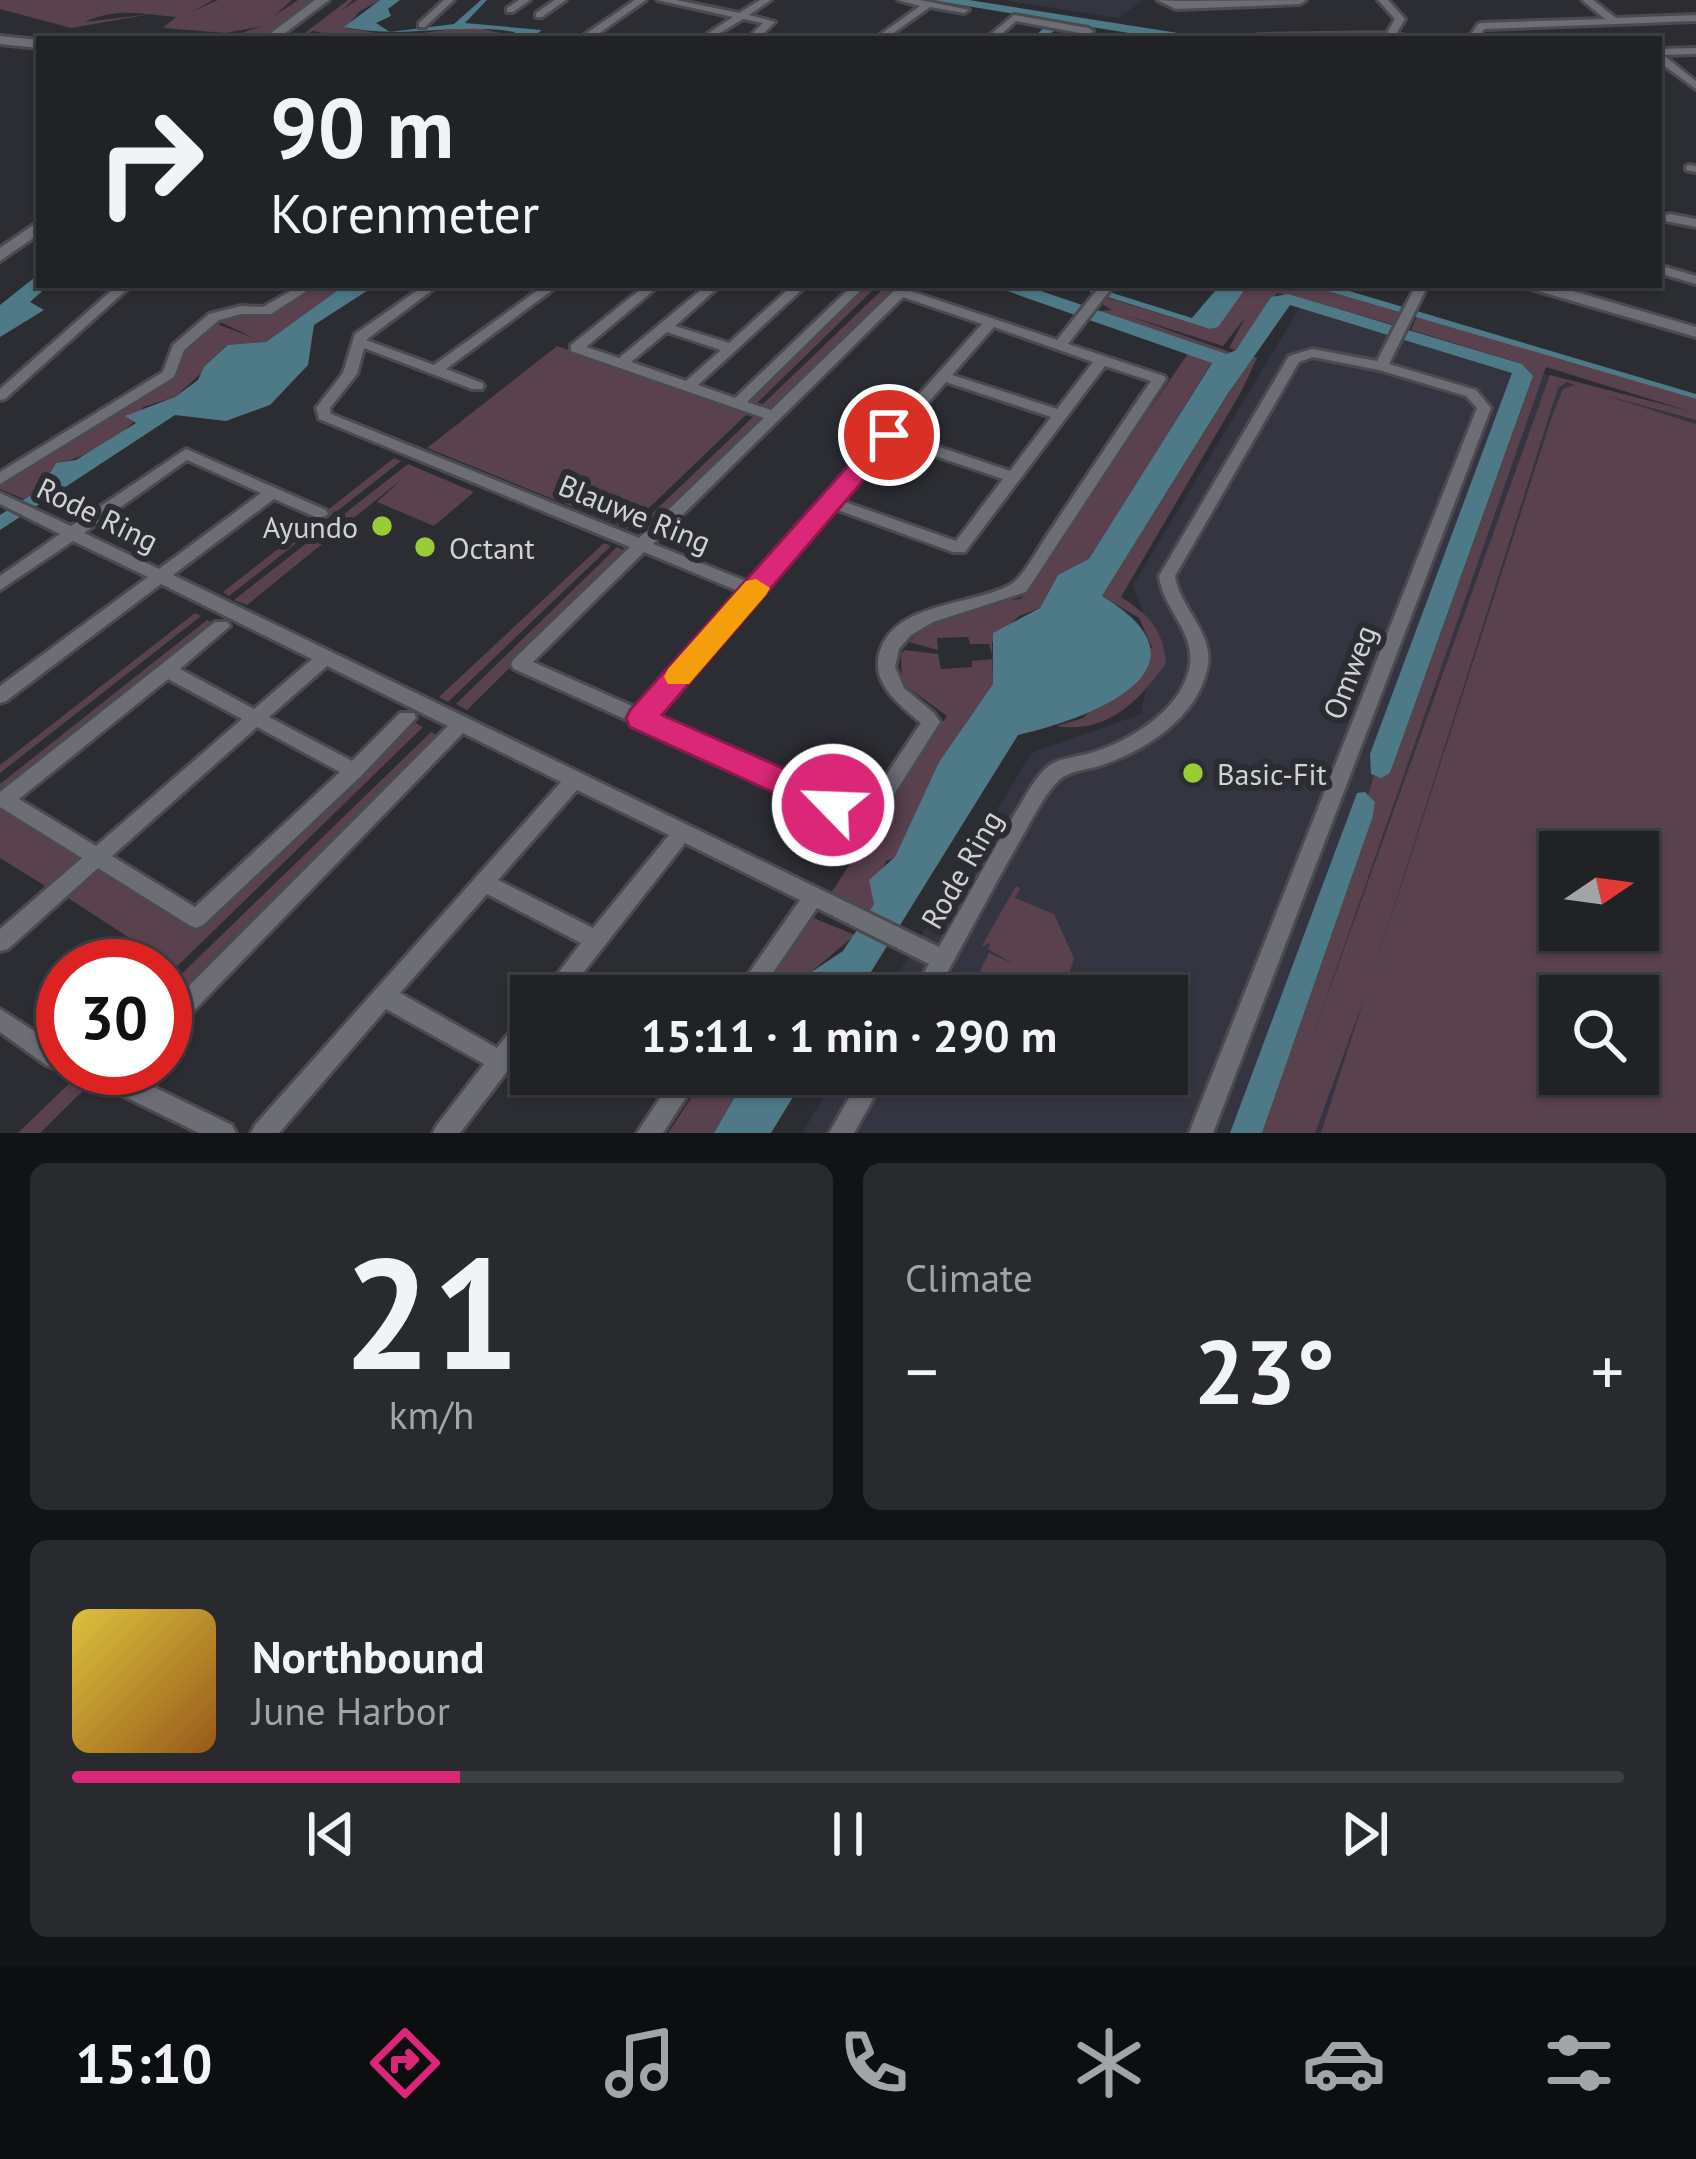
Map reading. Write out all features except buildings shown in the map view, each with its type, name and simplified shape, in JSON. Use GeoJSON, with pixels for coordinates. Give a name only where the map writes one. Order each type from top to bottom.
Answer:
{"type":"FeatureCollection","features":[{"type":"Feature","properties":{"kind":"street"},"geometry":{"type":"LineString","coordinates":[[273,36],[323,0]]}},
{"type":"Feature","properties":{"kind":"street"},"geometry":{"type":"LineString","coordinates":[[286,36],[334,0]]}},
{"type":"Feature","properties":{"kind":"street"},"geometry":{"type":"LineString","coordinates":[[422,25],[448,0]]}},
{"type":"Feature","properties":{"kind":"street"},"geometry":{"type":"LineString","coordinates":[[510,10],[525,0]]}},
{"type":"Feature","properties":{"kind":"street"},"geometry":{"type":"LineString","coordinates":[[538,15],[561,0]]}},
{"type":"Feature","properties":{"kind":"street"},"geometry":{"type":"LineString","coordinates":[[588,36],[640,0]]}},
{"type":"Feature","properties":{"kind":"street"},"geometry":{"type":"LineString","coordinates":[[662,0],[771,23],[756,36]]}},
{"type":"Feature","properties":{"kind":"street"},"geometry":{"type":"LineString","coordinates":[[710,36],[766,0]]}},
{"type":"Feature","properties":{"kind":"street"},"geometry":{"type":"LineString","coordinates":[[903,0],[964,10]]}},
{"type":"Feature","properties":{"kind":"street"},"geometry":{"type":"LineString","coordinates":[[1163,0],[1300,0]]}},
{"type":"Feature","properties":{"kind":"street"},"geometry":{"type":"LineString","coordinates":[[1383,0],[1400,19],[1391,36]]}},
{"type":"Feature","properties":{"kind":"street"},"geometry":{"type":"LineString","coordinates":[[1587,0],[1614,21]]}},
{"type":"Feature","properties":{"kind":"street"},"geometry":{"type":"LineString","coordinates":[[883,36],[928,4]]}},
{"type":"Feature","properties":{"kind":"street"},"geometry":{"type":"LineString","coordinates":[[993,36],[1014,18],[1088,31],[1082,36]]}},
{"type":"Feature","properties":{"kind":"street"},"geometry":{"type":"LineString","coordinates":[[1475,36],[1481,26],[1696,18]]}},
{"type":"Feature","properties":{"kind":"street"},"geometry":{"type":"LineString","coordinates":[[0,40],[36,44]]}},
{"type":"Feature","properties":{"kind":"street"},"geometry":{"type":"LineString","coordinates":[[1662,55],[1696,51]]}},
{"type":"Feature","properties":{"kind":"street"},"geometry":{"type":"LineString","coordinates":[[1662,58],[1696,86]]}},
{"type":"Feature","properties":{"kind":"street"},"geometry":{"type":"LineString","coordinates":[[0,243],[36,215]]}},
{"type":"Feature","properties":{"kind":"street"},"geometry":{"type":"LineString","coordinates":[[1670,218],[1696,223]]}},
{"type":"Feature","properties":{"kind":"street"},"geometry":{"type":"LineString","coordinates":[[0,256],[36,228]]}},
{"type":"Feature","properties":{"kind":"street"},"geometry":{"type":"LineString","coordinates":[[1662,270],[1696,280]]}},
{"type":"Feature","properties":{"kind":"street"},"geometry":{"type":"LineString","coordinates":[[0,396],[123,288]]}},
{"type":"Feature","properties":{"kind":"street"},"geometry":{"type":"LineString","coordinates":[[0,479],[169,374],[178,348],[214,317],[241,310],[266,311],[305,288]]}},
{"type":"Feature","properties":{"kind":"street","name":"Blauwe Ring"},"geometry":{"type":"LineString","coordinates":[[429,288],[359,342],[355,362],[323,408],[324,416],[754,591]]}},
{"type":"Feature","properties":{"kind":"street"},"geometry":{"type":"LineString","coordinates":[[436,370],[549,288]]}},
{"type":"Feature","properties":{"kind":"street"},"geometry":{"type":"LineString","coordinates":[[650,288],[577,348],[773,416]]}},
{"type":"Feature","properties":{"kind":"street"},"geometry":{"type":"LineString","coordinates":[[621,364],[711,288]]}},
{"type":"Feature","properties":{"kind":"street"},"geometry":{"type":"LineString","coordinates":[[688,387],[791,288]]}},
{"type":"Feature","properties":{"kind":"street"},"geometry":{"type":"LineString","coordinates":[[737,404],[857,288]]}},
{"type":"Feature","properties":{"kind":"street"},"geometry":{"type":"LineString","coordinates":[[1381,366],[1421,288]]}},
{"type":"Feature","properties":{"kind":"street"},"geometry":{"type":"LineString","coordinates":[[1544,288],[1696,332]]}},
{"type":"Feature","properties":{"kind":"street"},"geometry":{"type":"LineString","coordinates":[[901,292],[991,322],[1159,379],[1020,589],[941,611],[893,645],[886,663],[895,689],[931,722],[867,820],[520,664],[901,292]]}},
{"type":"Feature","properties":{"kind":"street"},"geometry":{"type":"LineString","coordinates":[[1060,346],[1101,294]]}},
{"type":"Feature","properties":{"kind":"street"},"geometry":{"type":"LineString","coordinates":[[641,718],[991,322]]}},
{"type":"Feature","properties":{"kind":"street"},"geometry":{"type":"LineString","coordinates":[[665,327],[730,348]]}},
{"type":"Feature","properties":{"kind":"street"},"geometry":{"type":"LineString","coordinates":[[359,342],[476,386]]}},
{"type":"Feature","properties":{"kind":"street","name":"Rode Ring"},"geometry":{"type":"LineString","coordinates":[[5,501],[943,960],[1053,773],[1139,739],[1169,716],[1189,692],[1199,669],[1199,646],[1169,593],[1167,576],[1294,359],[1320,353],[1381,366]]}},
{"type":"Feature","properties":{"kind":"street"},"geometry":{"type":"LineString","coordinates":[[831,502],[959,548],[1102,360]]}},
{"type":"Feature","properties":{"kind":"street","name":"Omweg"},"geometry":{"type":"LineString","coordinates":[[1201,1133],[1484,408],[1471,393],[1381,366]]}},
{"type":"Feature","properties":{"kind":"street"},"geometry":{"type":"LineString","coordinates":[[941,376],[1060,415]]}},
{"type":"Feature","properties":{"kind":"street"},"geometry":{"type":"LineString","coordinates":[[889,435],[1012,477]]}},
{"type":"Feature","properties":{"kind":"street"},"geometry":{"type":"LineString","coordinates":[[0,584],[186,454],[320,514]]}},
{"type":"Feature","properties":{"kind":"street"},"geometry":{"type":"LineString","coordinates":[[0,696],[273,492]]}},
{"type":"Feature","properties":{"kind":"street"},"geometry":{"type":"LineString","coordinates":[[221,626],[4,800],[196,919],[407,718]]}},
{"type":"Feature","properties":{"kind":"street"},"geometry":{"type":"LineString","coordinates":[[0,942],[322,659]]}},
{"type":"Feature","properties":{"kind":"street"},"geometry":{"type":"LineString","coordinates":[[167,670],[354,771]]}},
{"type":"Feature","properties":{"kind":"street"},"geometry":{"type":"LineString","coordinates":[[192,998],[460,725]]}},
{"type":"Feature","properties":{"kind":"street"},"geometry":{"type":"LineString","coordinates":[[263,1133],[573,781]]}},
{"type":"Feature","properties":{"kind":"street"},"geometry":{"type":"LineString","coordinates":[[568,975],[681,834]]}},
{"type":"Feature","properties":{"kind":"street"},"geometry":{"type":"LineString","coordinates":[[485,883],[596,940]]}},
{"type":"Feature","properties":{"kind":"street"},"geometry":{"type":"LineString","coordinates":[[759,975],[812,898]]}},
{"type":"Feature","properties":{"kind":"street"},"geometry":{"type":"LineString","coordinates":[[934,975],[943,960]]}},
{"type":"Feature","properties":{"kind":"street"},"geometry":{"type":"LineString","coordinates":[[384,996],[500,1061]]}},
{"type":"Feature","properties":{"kind":"street"},"geometry":{"type":"LineString","coordinates":[[0,1019],[36,1044]]}},
{"type":"Feature","properties":{"kind":"street"},"geometry":{"type":"LineString","coordinates":[[445,1133],[510,1048]]}},
{"type":"Feature","properties":{"kind":"street"},"geometry":{"type":"LineString","coordinates":[[157,1095],[224,1133]]}},
{"type":"Feature","properties":{"kind":"street"},"geometry":{"type":"LineString","coordinates":[[649,1133],[675,1095]]}},
{"type":"Feature","properties":{"kind":"street"},"geometry":{"type":"LineString","coordinates":[[841,1133],[864,1095]]}},
{"type":"Feature","properties":{"kind":"shaded area"},"geometry":{"type":"Polygon","coordinates":[[[0,0],[213,0],[191,12],[218,0],[292,0],[274,16],[298,0],[319,0],[270,36],[233,36],[262,26],[226,33],[163,28],[176,17],[150,14],[71,28],[0,9],[0,0]],[[119,13],[85,22],[150,14],[119,13]]]}},
{"type":"Feature","properties":{"kind":"shaded area"},"geometry":{"type":"Polygon","coordinates":[[[348,0],[353,0],[341,11],[357,0],[380,0],[359,12],[346,28],[395,36],[313,31],[301,36],[348,0]]]}},
{"type":"Feature","properties":{"kind":"shaded area"},"geometry":{"type":"Polygon","coordinates":[[[1004,0],[1144,0],[1118,18],[1004,0]]]}},
{"type":"Feature","properties":{"kind":"shaded area"},"geometry":{"type":"Polygon","coordinates":[[[473,27],[514,36],[395,36],[473,27]]]}},
{"type":"Feature","properties":{"kind":"shaded area"},"geometry":{"type":"Polygon","coordinates":[[[311,288],[341,288],[266,342],[227,350],[175,397],[143,407],[130,426],[106,443],[56,463],[40,488],[24,499],[0,489],[0,482],[175,374],[188,342],[212,322],[256,339],[216,320],[247,312],[267,315],[311,288]]]}},
{"type":"Feature","properties":{"kind":"shaded area"},"geometry":{"type":"Polygon","coordinates":[[[862,288],[875,288],[754,406],[744,402],[862,288]]]}},
{"type":"Feature","properties":{"kind":"shaded area"},"geometry":{"type":"Polygon","coordinates":[[[884,288],[896,288],[770,410],[760,407],[884,288]]]}},
{"type":"Feature","properties":{"kind":"shaded area"},"geometry":{"type":"Polygon","coordinates":[[[1245,288],[1317,288],[1399,312],[1395,325],[1277,293],[1236,350],[1229,348],[1245,318],[1223,346],[1123,314],[1233,353],[1227,354],[1098,311],[1112,310],[1102,304],[1108,298],[1210,329],[1245,288]]]}},
{"type":"Feature","properties":{"kind":"shaded area"},"geometry":{"type":"Polygon","coordinates":[[[1300,307],[1696,415],[1696,1133],[802,1133],[825,1095],[1188,1095],[1188,975],[898,975],[1031,753],[1141,714],[1155,646],[1133,585],[1300,307]]]}},
{"type":"Feature","properties":{"kind":"shaded area"},"geometry":{"type":"Polygon","coordinates":[[[1417,316],[1696,399],[1696,420],[1601,394],[1696,424],[1696,1133],[1321,1133],[1365,996],[1315,1133],[1262,1133],[1373,816],[1375,802],[1368,795],[1374,776],[1390,773],[1533,377],[1522,364],[1411,330],[1417,316]],[[1546,367],[1311,1041],[1550,375],[1689,411],[1546,367]],[[1567,382],[1558,388],[1367,992],[1552,416],[1563,389],[1575,385],[1567,382]]]}},
{"type":"Feature","properties":{"kind":"shaded area"},"geometry":{"type":"Polygon","coordinates":[[[557,346],[748,413],[627,529],[427,448],[557,346]]]}},
{"type":"Feature","properties":{"kind":"shaded area"},"geometry":{"type":"Polygon","coordinates":[[[1189,352],[1212,362],[1089,560],[1058,575],[1040,608],[1019,616],[992,642],[992,657],[989,644],[970,644],[968,637],[937,638],[938,650],[909,642],[961,611],[1021,599],[1189,352]]]}},
{"type":"Feature","properties":{"kind":"shaded area"},"geometry":{"type":"Polygon","coordinates":[[[1252,356],[1257,358],[1242,390],[1121,597],[1153,624],[1166,663],[1119,712],[1090,725],[1056,726],[1083,718],[1152,647],[1139,618],[1102,596],[1252,356]]]}},
{"type":"Feature","properties":{"kind":"shaded area"},"geometry":{"type":"Polygon","coordinates":[[[755,415],[763,418],[644,535],[634,531],[755,415]]]}},
{"type":"Feature","properties":{"kind":"shaded area"},"geometry":{"type":"Polygon","coordinates":[[[394,458],[401,461],[229,596],[223,592],[394,458]]]}},
{"type":"Feature","properties":{"kind":"shaded area"},"geometry":{"type":"Polygon","coordinates":[[[408,464],[474,492],[434,526],[377,502],[402,479],[247,605],[234,600],[408,464]]]}},
{"type":"Feature","properties":{"kind":"shaded area"},"geometry":{"type":"Polygon","coordinates":[[[604,543],[611,546],[448,702],[439,697],[604,543]]]}},
{"type":"Feature","properties":{"kind":"shaded area"},"geometry":{"type":"Polygon","coordinates":[[[617,547],[627,552],[467,710],[456,704],[617,547]]]}},
{"type":"Feature","properties":{"kind":"shaded area"},"geometry":{"type":"Polygon","coordinates":[[[195,613],[201,616],[0,773],[0,765],[195,613]]]}},
{"type":"Feature","properties":{"kind":"shaded area"},"geometry":{"type":"Polygon","coordinates":[[[207,620],[216,625],[0,798],[0,784],[207,620]]]}},
{"type":"Feature","properties":{"kind":"shaded area"},"geometry":{"type":"Polygon","coordinates":[[[904,650],[938,654],[941,669],[972,667],[972,661],[992,659],[993,684],[939,762],[895,858],[886,861],[873,890],[874,904],[869,911],[831,893],[947,716],[902,683],[901,654],[904,650]]]}},
{"type":"Feature","properties":{"kind":"shaded area"},"geometry":{"type":"Polygon","coordinates":[[[412,721],[423,727],[192,952],[192,939],[131,939],[68,898],[98,871],[193,930],[412,721]]]}},
{"type":"Feature","properties":{"kind":"shaded area"},"geometry":{"type":"Polygon","coordinates":[[[431,732],[440,737],[192,982],[192,964],[431,732]]]}},
{"type":"Feature","properties":{"kind":"shaded area"},"geometry":{"type":"Polygon","coordinates":[[[0,808],[82,858],[47,887],[0,858],[0,808]]]}},
{"type":"Feature","properties":{"kind":"shaded area"},"geometry":{"type":"Polygon","coordinates":[[[1016,886],[1020,888],[1015,898],[1054,914],[1074,958],[1069,974],[978,975],[989,953],[1014,964],[988,949],[990,943],[981,947],[1016,886]]]}},
{"type":"Feature","properties":{"kind":"shaded area"},"geometry":{"type":"Polygon","coordinates":[[[811,917],[855,935],[809,975],[773,975],[811,917]]]}},
{"type":"Feature","properties":{"kind":"shaded area"},"geometry":{"type":"Polygon","coordinates":[[[57,1095],[79,1095],[40,1133],[18,1133],[57,1095]]]}},
{"type":"Feature","properties":{"kind":"shaded area"},"geometry":{"type":"Polygon","coordinates":[[[693,1095],[736,1095],[714,1133],[668,1133],[693,1095]]]}},
{"type":"Feature","properties":{"kind":"water"},"geometry":{"type":"Polygon","coordinates":[[[380,0],[400,0],[388,9],[391,16],[376,23],[390,32],[344,27],[380,0]]]}},
{"type":"Feature","properties":{"kind":"water"},"geometry":{"type":"Polygon","coordinates":[[[481,0],[487,0],[465,23],[542,30],[534,36],[516,36],[514,32],[391,32],[454,24],[481,0]]]}},
{"type":"Feature","properties":{"kind":"water"},"geometry":{"type":"Polygon","coordinates":[[[931,0],[969,0],[1197,36],[1148,36],[1066,23],[1046,36],[1035,36],[1052,20],[931,0]]]}},
{"type":"Feature","properties":{"kind":"water"},"geometry":{"type":"Polygon","coordinates":[[[36,276],[36,288],[46,288],[30,302],[44,310],[0,337],[0,305],[36,276]]]}},
{"type":"Feature","properties":{"kind":"water"},"geometry":{"type":"Polygon","coordinates":[[[341,288],[371,288],[314,325],[308,365],[270,405],[226,421],[175,415],[0,530],[0,515],[40,489],[56,463],[76,460],[136,423],[125,416],[175,397],[198,380],[204,367],[228,345],[266,342],[341,288]]]}},
{"type":"Feature","properties":{"kind":"water"},"geometry":{"type":"Polygon","coordinates":[[[999,288],[1032,288],[1227,354],[1236,350],[1271,297],[1288,294],[1522,364],[1533,376],[1390,773],[1381,778],[1371,774],[1370,754],[1512,373],[1290,305],[1229,392],[1102,596],[1136,622],[1150,646],[1148,667],[1133,686],[1109,703],[1018,735],[869,975],[809,975],[843,951],[874,904],[869,880],[895,857],[939,762],[993,684],[993,633],[1040,608],[1058,575],[1089,559],[1212,363],[999,288]]]}},
{"type":"Feature","properties":{"kind":"water"},"geometry":{"type":"Polygon","coordinates":[[[1079,288],[1097,288],[1192,318],[1217,288],[1246,288],[1218,327],[1210,329],[1079,288]]]}},
{"type":"Feature","properties":{"kind":"water"},"geometry":{"type":"Polygon","coordinates":[[[1317,288],[1339,288],[1696,394],[1696,399],[1317,288]]]}},
{"type":"Feature","properties":{"kind":"water"},"geometry":{"type":"Polygon","coordinates":[[[1365,792],[1375,802],[1373,816],[1262,1133],[1230,1133],[1357,793],[1365,792]]]}},
{"type":"Feature","properties":{"kind":"water"},"geometry":{"type":"Polygon","coordinates":[[[736,1095],[794,1095],[771,1133],[714,1133],[736,1095]]]}},
{"type":"Feature","properties":{"kind":"slow traffic"},"geometry":{"type":"LineString","coordinates":[[679,677],[756,588]]}},
{"type":"Feature","properties":{"kind":"place","name":"Ayundo"},"geometry":{"type":"Point","coordinates":[382,526]}},
{"type":"Feature","properties":{"kind":"place","name":"Octant"},"geometry":{"type":"Point","coordinates":[425,547]}},
{"type":"Feature","properties":{"kind":"place","name":"Basic-Fit"},"geometry":{"type":"Point","coordinates":[1193,773]}},
{"type":"Feature","properties":{"kind":"route"},"geometry":{"type":"LineString","coordinates":[[833,805],[641,718],[889,435]]}}]}
